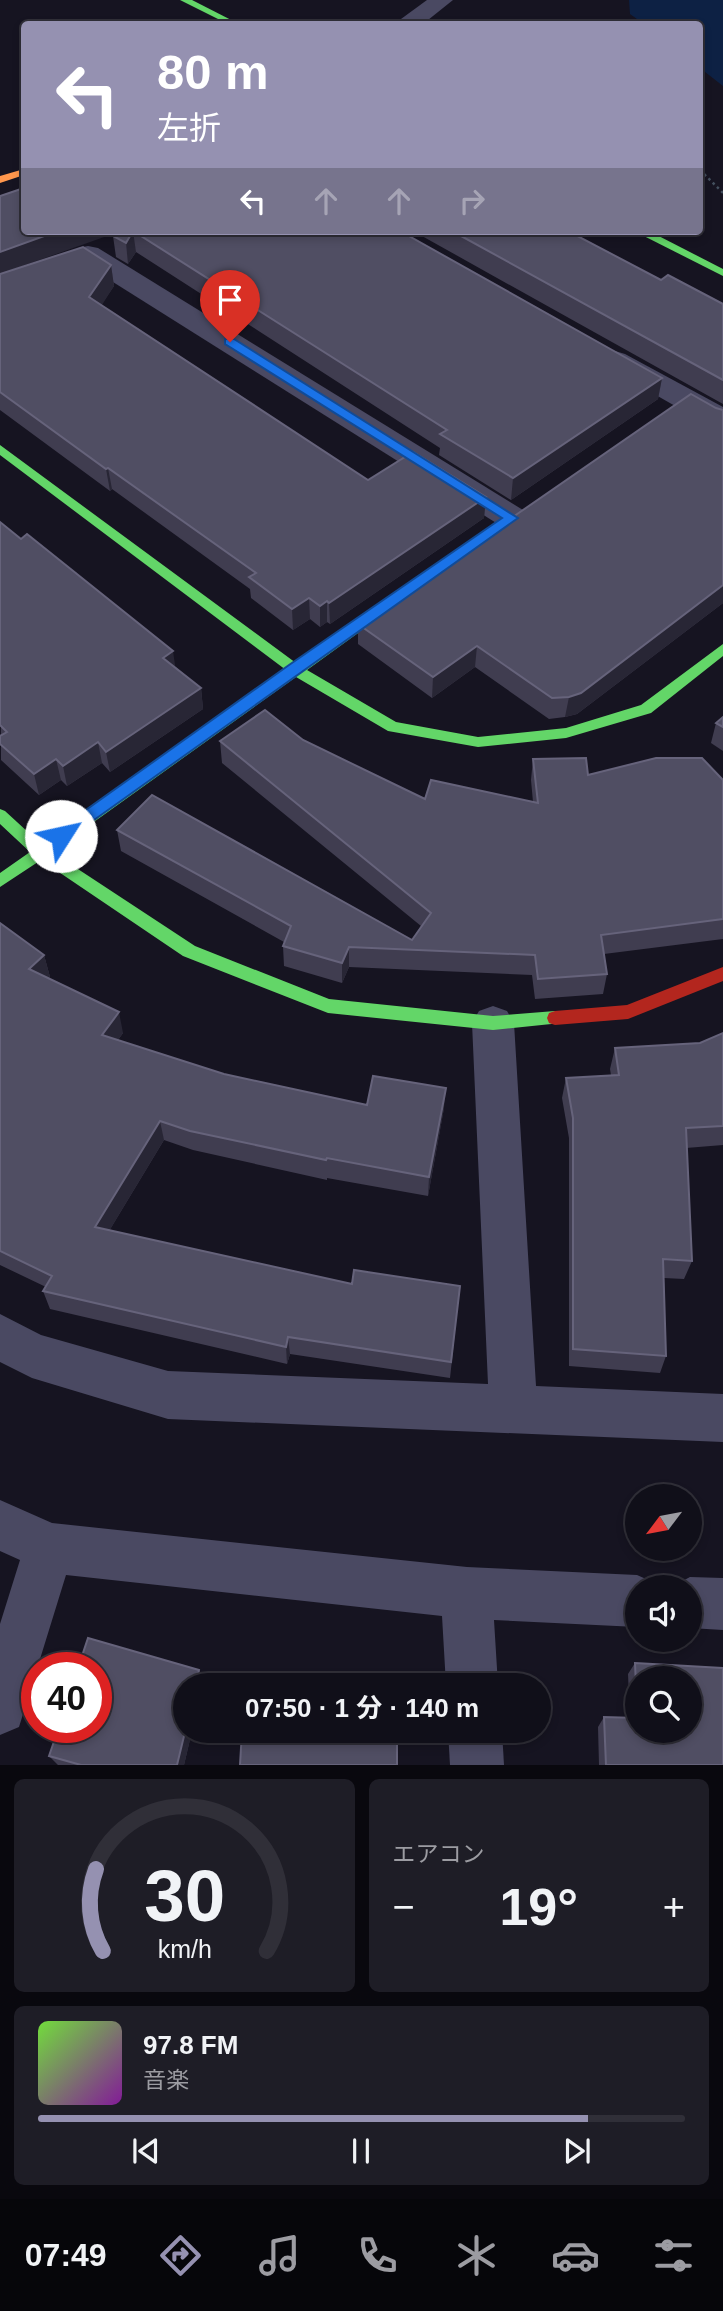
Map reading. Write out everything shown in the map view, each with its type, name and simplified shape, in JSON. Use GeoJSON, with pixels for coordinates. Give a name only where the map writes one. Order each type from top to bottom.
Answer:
{"type":"FeatureCollection","features":[{"type":"Feature","properties":{"kind":"street"},"geometry":{"type":"LineString","coordinates":[[185,0],[228,21]]}},
{"type":"Feature","properties":{"kind":"street"},"geometry":{"type":"LineString","coordinates":[[413,21],[442,0]]}},
{"type":"Feature","properties":{"kind":"street"},"geometry":{"type":"LineString","coordinates":[[0,180],[21,173]]}},
{"type":"Feature","properties":{"kind":"street"},"geometry":{"type":"LineString","coordinates":[[648,235],[723,273]]}},
{"type":"Feature","properties":{"kind":"street"},"geometry":{"type":"LineString","coordinates":[[89,254],[512,518]]}},
{"type":"Feature","properties":{"kind":"street"},"geometry":{"type":"LineString","coordinates":[[590,345],[679,403],[723,420]]}},
{"type":"Feature","properties":{"kind":"street"},"geometry":{"type":"LineString","coordinates":[[0,449],[294,669],[393,727],[478,743],[566,733],[646,709],[723,649]]}},
{"type":"Feature","properties":{"kind":"street"},"geometry":{"type":"LineString","coordinates":[[0,881],[408,590]]}},
{"type":"Feature","properties":{"kind":"street"},"geometry":{"type":"LineString","coordinates":[[0,815],[39,851],[189,951],[328,1006],[493,1023],[628,1012],[723,974]]}},
{"type":"Feature","properties":{"kind":"street"},"geometry":{"type":"LineString","coordinates":[[493,1023],[513,1410]]}},
{"type":"Feature","properties":{"kind":"street"},"geometry":{"type":"LineString","coordinates":[[0,1337],[32,1356],[168,1395],[723,1418]]}},
{"type":"Feature","properties":{"kind":"street"},"geometry":{"type":"LineString","coordinates":[[0,1525],[49,1548],[467,1593],[625,1600]]}},
{"type":"Feature","properties":{"kind":"street"},"geometry":{"type":"LineString","coordinates":[[0,1708],[49,1548]]}},
{"type":"Feature","properties":{"kind":"street"},"geometry":{"type":"LineString","coordinates":[[467,1593],[471,1673]]}},
{"type":"Feature","properties":{"kind":"street"},"geometry":{"type":"LineString","coordinates":[[702,1603],[723,1604]]}},
{"type":"Feature","properties":{"kind":"street"},"geometry":{"type":"LineString","coordinates":[[476,1743],[477,1765]]}},
{"type":"Feature","properties":{"kind":"path"},"geometry":{"type":"LineString","coordinates":[[703,173],[723,193]]}},
{"type":"Feature","properties":{"kind":"water"},"geometry":{"type":"Polygon","coordinates":[[[629,0],[723,0],[723,86],[703,70],[703,21],[640,21],[630,14],[629,0]]]}},
{"type":"Feature","properties":{"kind":"building"},"geometry":{"type":"Polygon","coordinates":[[[21,189],[21,235],[47,235],[0,252],[0,196],[21,189]]]}},
{"type":"Feature","properties":{"kind":"building"},"geometry":{"type":"Polygon","coordinates":[[[116,235],[131,235],[126,243],[113,236],[116,235]]]}},
{"type":"Feature","properties":{"kind":"building"},"geometry":{"type":"Polygon","coordinates":[[[139,235],[407,235],[662,378],[513,478],[440,434],[447,430],[139,235]]]}},
{"type":"Feature","properties":{"kind":"building"},"geometry":{"type":"Polygon","coordinates":[[[459,235],[576,235],[661,280],[668,275],[723,304],[723,380],[459,235]]]}},
{"type":"Feature","properties":{"kind":"building"},"geometry":{"type":"Polygon","coordinates":[[[83,247],[111,265],[89,297],[368,480],[413,452],[486,497],[329,603],[327,601],[320,606],[309,598],[292,609],[249,577],[256,573],[0,392],[0,274],[83,247]]]}},
{"type":"Feature","properties":{"kind":"building"},"geometry":{"type":"Polygon","coordinates":[[[691,394],[723,410],[723,585],[581,693],[552,698],[477,646],[433,677],[358,624],[691,394]]]}},
{"type":"Feature","properties":{"kind":"building"},"geometry":{"type":"Polygon","coordinates":[[[0,522],[21,539],[27,534],[173,651],[163,658],[201,688],[106,752],[98,742],[63,766],[56,759],[34,774],[0,744],[0,736],[7,732],[0,725],[0,522]]]}},
{"type":"Feature","properties":{"kind":"building"},"geometry":{"type":"Polygon","coordinates":[[[265,710],[303,740],[425,799],[431,780],[538,803],[533,759],[586,758],[588,775],[656,758],[702,758],[723,780],[723,919],[601,935],[607,974],[538,979],[535,955],[349,947],[342,963],[283,946],[291,926],[117,830],[152,795],[412,940],[431,913],[220,741],[265,710]]]}},
{"type":"Feature","properties":{"kind":"building"},"geometry":{"type":"Polygon","coordinates":[[[723,717],[723,727],[716,723],[723,717]]]}},
{"type":"Feature","properties":{"kind":"building"},"geometry":{"type":"Polygon","coordinates":[[[0,923],[44,955],[29,969],[119,1012],[102,1035],[224,1074],[367,1105],[373,1076],[446,1088],[429,1177],[327,1158],[326,1160],[190,1131],[160,1121],[95,1227],[352,1284],[354,1270],[460,1286],[451,1362],[288,1337],[286,1347],[43,1291],[52,1276],[0,1251],[0,923]]]}},
{"type":"Feature","properties":{"kind":"building"},"geometry":{"type":"Polygon","coordinates":[[[723,1033],[723,1126],[686,1128],[692,1261],[663,1259],[666,1356],[573,1349],[573,1118],[566,1078],[619,1075],[615,1048],[700,1043],[723,1033]]]}},
{"type":"Feature","properties":{"kind":"building"},"geometry":{"type":"Polygon","coordinates":[[[88,1638],[199,1670],[198,1673],[173,1673],[173,1743],[182,1743],[177,1765],[81,1765],[49,1756],[53,1743],[112,1743],[112,1652],[83,1652],[88,1638]]]}},
{"type":"Feature","properties":{"kind":"building"},"geometry":{"type":"Polygon","coordinates":[[[635,1663],[688,1666],[635,1666],[635,1663]]]}},
{"type":"Feature","properties":{"kind":"building"},"geometry":{"type":"Polygon","coordinates":[[[702,1667],[723,1668],[723,1765],[606,1765],[604,1717],[625,1718],[625,1743],[702,1743],[702,1667]]]}},
{"type":"Feature","properties":{"kind":"building"},"geometry":{"type":"Polygon","coordinates":[[[241,1743],[397,1743],[397,1765],[240,1765],[241,1743]]]}},
{"type":"Feature","properties":{"kind":"traffic: fast"},"geometry":{"type":"LineString","coordinates":[[185,0],[228,21]]}},
{"type":"Feature","properties":{"kind":"traffic: fast"},"geometry":{"type":"LineString","coordinates":[[648,235],[723,273]]}},
{"type":"Feature","properties":{"kind":"traffic: fast"},"geometry":{"type":"LineString","coordinates":[[0,449],[294,669],[393,727],[478,742],[566,733],[646,709],[723,649]]}},
{"type":"Feature","properties":{"kind":"traffic: fast"},"geometry":{"type":"LineString","coordinates":[[0,881],[400,596]]}},
{"type":"Feature","properties":{"kind":"traffic: fast"},"geometry":{"type":"LineString","coordinates":[[0,815],[39,851],[189,951],[328,1006],[493,1023],[555,1018]]}},
{"type":"Feature","properties":{"kind":"traffic: slow"},"geometry":{"type":"LineString","coordinates":[[0,180],[21,173]]}},
{"type":"Feature","properties":{"kind":"traffic: jam"},"geometry":{"type":"LineString","coordinates":[[555,1018],[628,1012],[723,974]]}},
{"type":"Feature","properties":{"kind":"route"},"geometry":{"type":"LineString","coordinates":[[61,836],[294,669],[512,518],[230,342]]}}]}
